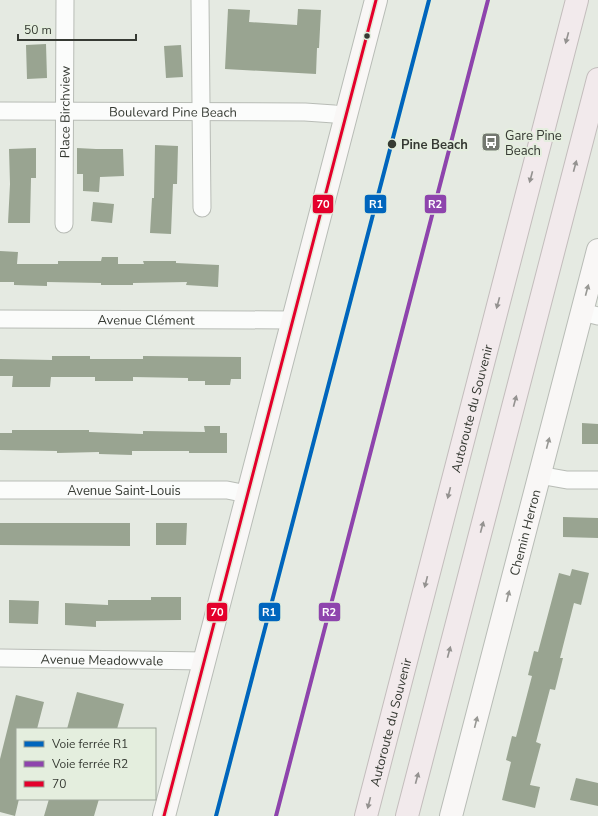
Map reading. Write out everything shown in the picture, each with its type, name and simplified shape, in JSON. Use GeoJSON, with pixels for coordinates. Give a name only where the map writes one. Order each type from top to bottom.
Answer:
{"type":"FeatureCollection","features":[{"type":"Feature","properties":{"kind":"highway","name":"Autoroute du Souvenir"},"geometry":{"type":"LineString","coordinates":[[366,816],[577,0]]}},
{"type":"Feature","properties":{"kind":"highway"},"geometry":{"type":"LineString","coordinates":[[407,816],[598,79]]}},
{"type":"Feature","properties":{"kind":"main road"},"geometry":{"type":"LineString","coordinates":[[164,816],[376,0]]}},
{"type":"Feature","properties":{"kind":"main road","name":"Chemin Herron"},"geometry":{"type":"LineString","coordinates":[[451,816],[539,475],[590,314],[598,250]]}},
{"type":"Feature","properties":{"kind":"street","name":"Place Birchview"},"geometry":{"type":"LineString","coordinates":[[64,224],[65,0]]}},
{"type":"Feature","properties":{"kind":"street"},"geometry":{"type":"LineString","coordinates":[[200,0],[202,208]]}},
{"type":"Feature","properties":{"kind":"street","name":"Boulevard Pine Beach"},"geometry":{"type":"LineString","coordinates":[[0,111],[305,112],[346,116]]}},
{"type":"Feature","properties":{"kind":"street","name":"Avenue Clément"},"geometry":{"type":"LineString","coordinates":[[0,319],[292,320]]}},
{"type":"Feature","properties":{"kind":"street"},"geometry":{"type":"LineString","coordinates":[[539,475],[567,480],[598,480]]}},
{"type":"Feature","properties":{"kind":"street","name":"Avenue Saint-Louis"},"geometry":{"type":"LineString","coordinates":[[0,490],[227,490],[247,494]]}},
{"type":"Feature","properties":{"kind":"street","name":"Avenue Meadowvale"},"geometry":{"type":"LineString","coordinates":[[0,658],[205,661]]}},
{"type":"Feature","properties":{"kind":"building"},"geometry":{"type":"Polygon","coordinates":[[[228,9],[250,10],[249,22],[297,25],[298,9],[321,10],[316,74],[225,69],[228,9]]]}},
{"type":"Feature","properties":{"kind":"building"},"geometry":{"type":"Polygon","coordinates":[[[46,44],[47,78],[27,79],[26,45],[46,44]]]}},
{"type":"Feature","properties":{"kind":"building"},"geometry":{"type":"Polygon","coordinates":[[[181,45],[183,77],[166,78],[164,46],[181,45]]]}},
{"type":"Feature","properties":{"kind":"building"},"geometry":{"type":"Polygon","coordinates":[[[155,145],[178,146],[177,184],[173,184],[171,234],[150,233],[152,198],[154,198],[155,145]]]}},
{"type":"Feature","properties":{"kind":"building"},"geometry":{"type":"Polygon","coordinates":[[[36,148],[36,178],[31,178],[30,223],[8,223],[10,184],[9,149],[36,148]]]}},
{"type":"Feature","properties":{"kind":"building"},"geometry":{"type":"Polygon","coordinates":[[[77,148],[123,149],[124,176],[100,177],[99,192],[83,191],[83,174],[77,174],[77,148]]]}},
{"type":"Feature","properties":{"kind":"building"},"geometry":{"type":"Polygon","coordinates":[[[93,202],[114,204],[112,223],[91,221],[93,202]]]}},
{"type":"Feature","properties":{"kind":"building"},"geometry":{"type":"Polygon","coordinates":[[[0,251],[18,252],[17,264],[58,264],[58,261],[101,261],[102,257],[118,257],[118,264],[144,264],[143,261],[176,261],[176,263],[219,265],[218,287],[186,285],[187,282],[101,285],[101,283],[47,282],[47,286],[14,285],[14,282],[0,282],[0,251]]]}},
{"type":"Feature","properties":{"kind":"building"},"geometry":{"type":"Polygon","coordinates":[[[52,356],[90,356],[90,359],[143,359],[143,356],[241,357],[241,379],[231,379],[230,385],[205,385],[205,381],[188,381],[188,378],[133,377],[133,381],[95,381],[95,377],[51,377],[50,387],[12,387],[13,376],[0,376],[0,359],[52,360],[52,356]]]}},
{"type":"Feature","properties":{"kind":"building"},"geometry":{"type":"Polygon","coordinates":[[[582,423],[598,424],[598,444],[582,444],[582,423]]]}},
{"type":"Feature","properties":{"kind":"building"},"geometry":{"type":"Polygon","coordinates":[[[204,426],[220,426],[220,433],[227,433],[227,453],[132,451],[132,455],[99,454],[99,452],[57,453],[57,451],[0,450],[0,433],[12,433],[12,430],[89,430],[89,432],[143,434],[143,431],[205,432],[204,426]]]}},
{"type":"Feature","properties":{"kind":"building"},"geometry":{"type":"Polygon","coordinates":[[[563,517],[598,518],[598,538],[563,537],[563,517]]]}},
{"type":"Feature","properties":{"kind":"building"},"geometry":{"type":"Polygon","coordinates":[[[0,523],[130,523],[130,546],[0,545],[0,523]]]}},
{"type":"Feature","properties":{"kind":"building"},"geometry":{"type":"Polygon","coordinates":[[[156,523],[187,523],[186,545],[156,545],[156,523]]]}},
{"type":"Feature","properties":{"kind":"building"},"geometry":{"type":"Polygon","coordinates":[[[572,569],[589,573],[581,605],[574,603],[560,658],[563,658],[555,690],[550,689],[536,742],[541,744],[530,785],[540,787],[535,808],[502,800],[511,762],[506,760],[512,736],[516,737],[532,676],[528,675],[534,651],[538,652],[559,573],[570,576],[572,569]]]}},
{"type":"Feature","properties":{"kind":"building"},"geometry":{"type":"Polygon","coordinates":[[[151,597],[181,597],[181,620],[96,621],[96,627],[65,625],[65,603],[108,605],[108,600],[151,600],[151,597]]]}},
{"type":"Feature","properties":{"kind":"building"},"geometry":{"type":"Polygon","coordinates":[[[9,600],[39,601],[38,624],[9,623],[9,600]]]}},
{"type":"Feature","properties":{"kind":"building"},"geometry":{"type":"Polygon","coordinates":[[[77,692],[124,704],[117,728],[67,728],[77,692]]]}},
{"type":"Feature","properties":{"kind":"building"},"geometry":{"type":"Polygon","coordinates":[[[16,695],[44,702],[37,728],[16,728],[16,800],[19,800],[15,816],[0,812],[0,759],[16,695]]]}},
{"type":"Feature","properties":{"kind":"building"},"geometry":{"type":"Polygon","coordinates":[[[576,778],[598,783],[598,806],[570,800],[576,778]]]}},
{"type":"Feature","properties":{"kind":"building"},"geometry":{"type":"Polygon","coordinates":[[[49,800],[99,800],[94,816],[44,816],[49,800]]]}},
{"type":"Feature","properties":{"kind":"rail line","name":"R1"},"geometry":{"type":"LineString","coordinates":[[216,816],[429,0]]}},
{"type":"Feature","properties":{"kind":"rail line","name":"R2"},"geometry":{"type":"LineString","coordinates":[[276,816],[488,0]]}},
{"type":"Feature","properties":{"kind":"transit line","name":"70"},"geometry":{"type":"LineString","coordinates":[[164,816],[376,0]]}},
{"type":"Feature","properties":{"kind":"place","name":"Gare Pine Beach"},"geometry":{"type":"Point","coordinates":[491,142]}},
{"type":"Feature","properties":{"kind":"place","name":"Pine Beach"},"geometry":{"type":"Point","coordinates":[392,144]}}]}
